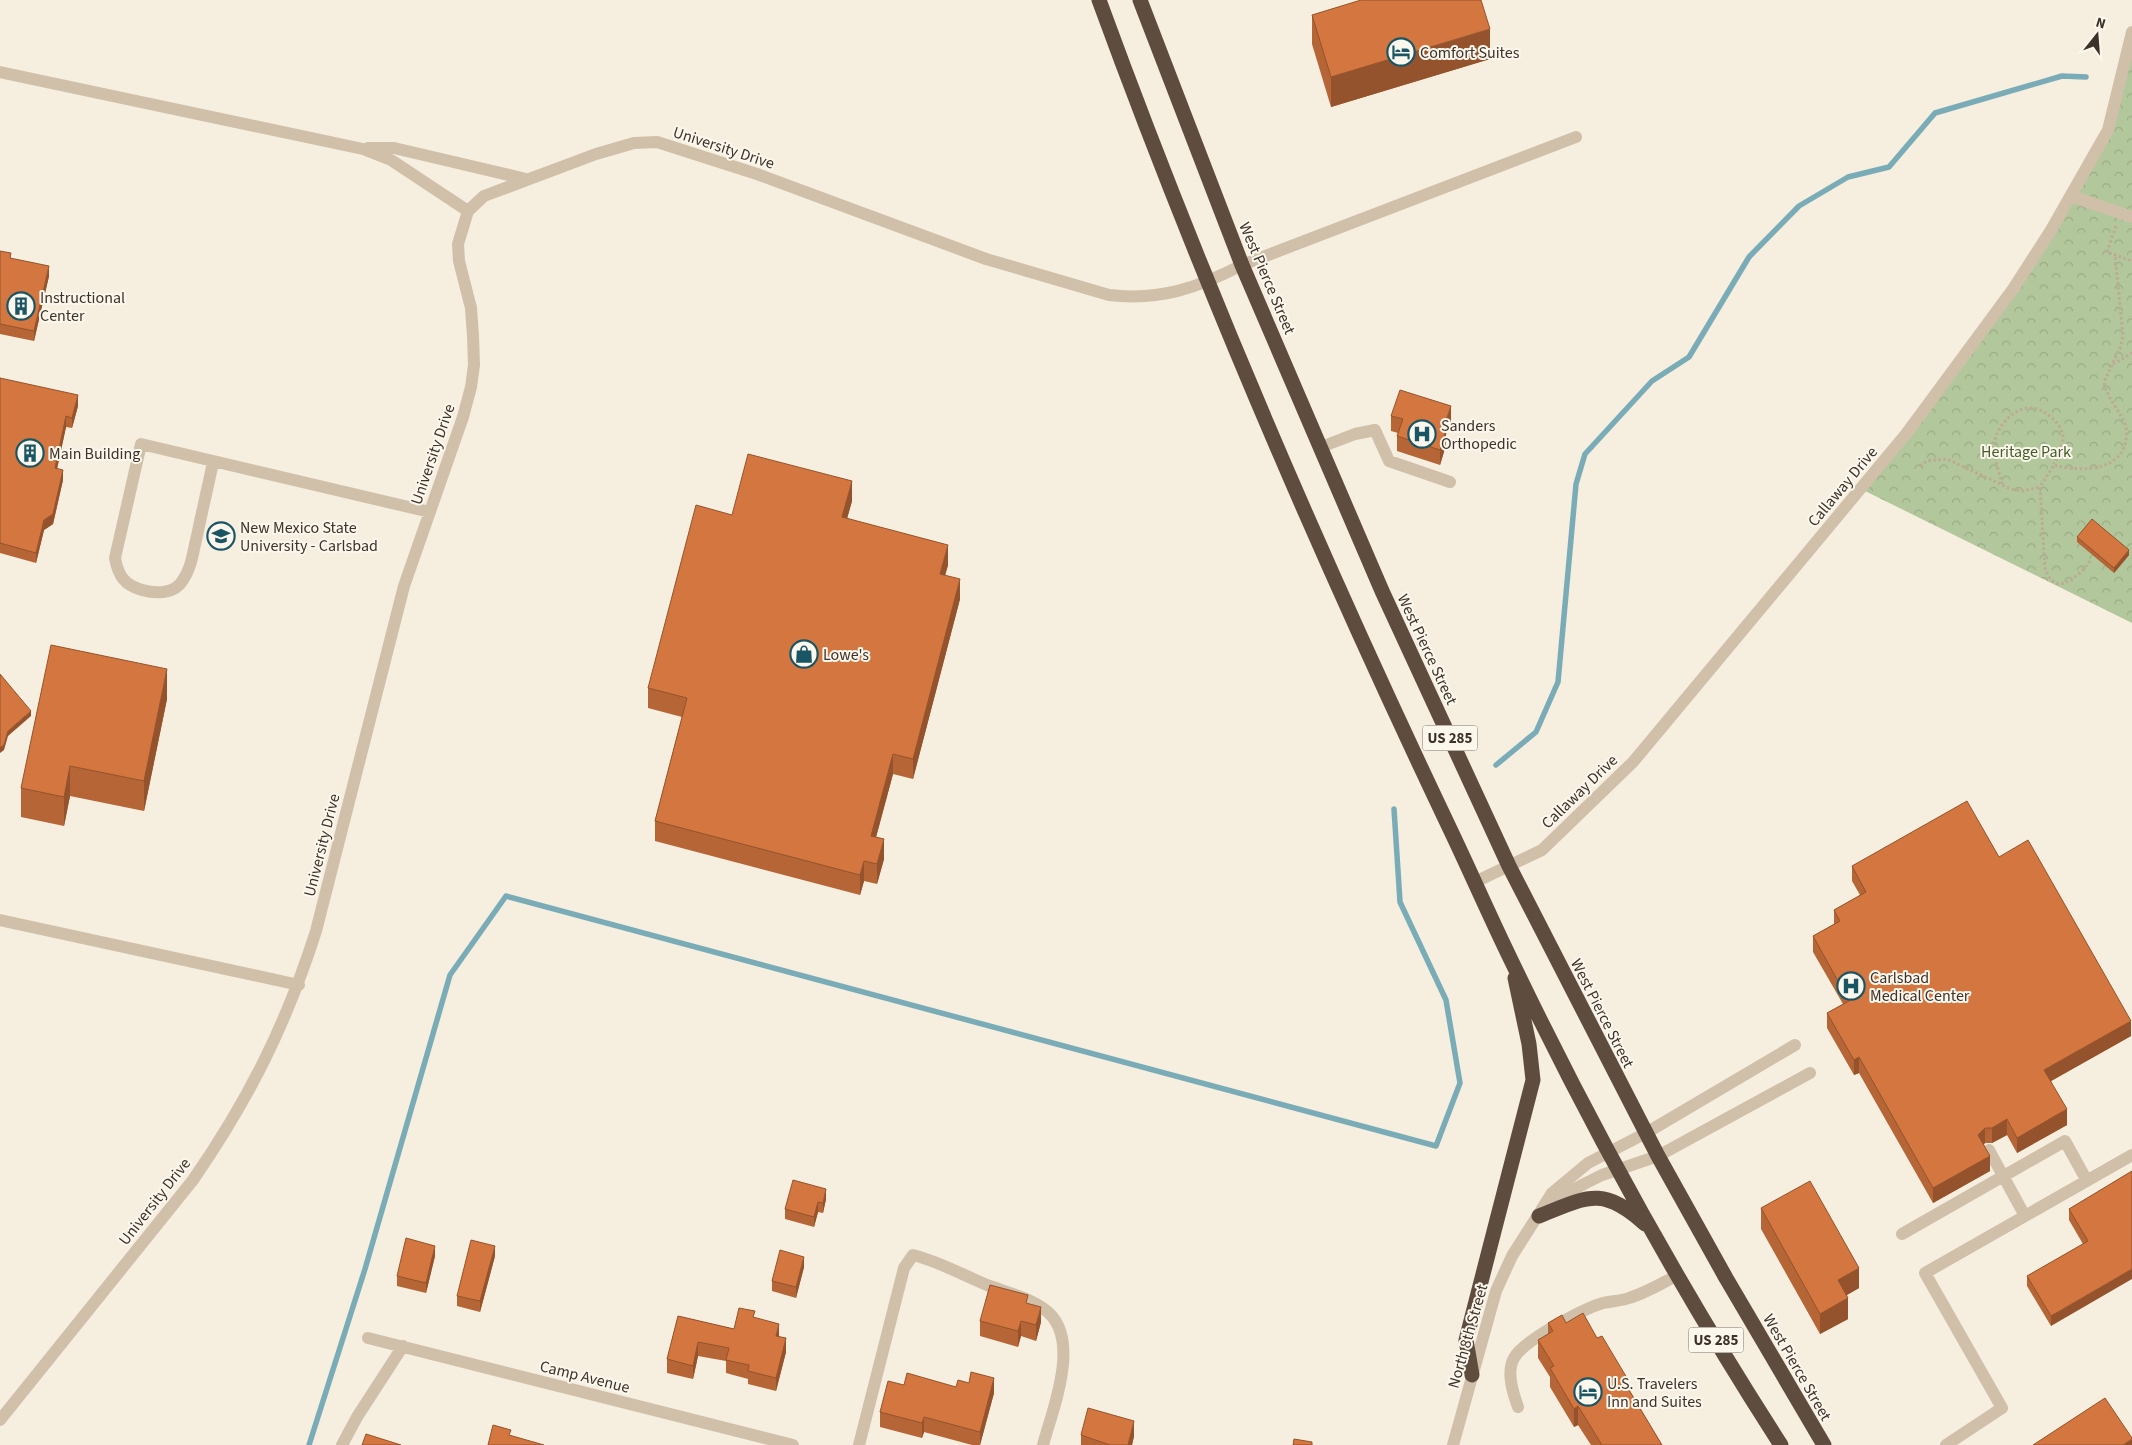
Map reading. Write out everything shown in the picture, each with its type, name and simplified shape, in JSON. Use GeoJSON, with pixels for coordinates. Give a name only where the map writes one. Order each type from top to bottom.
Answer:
{"type":"FeatureCollection","features":[{"type":"Feature","properties":{"kind":"highway","name":"US 285"},"geometry":{"type":"LineString","coordinates":[[1099,0],[1206,283],[1381,683],[1512,962],[1618,1169],[1678,1275],[1781,1445]]}},
{"type":"Feature","properties":{"kind":"highway","name":"West Pierce Street"},"geometry":{"type":"LineString","coordinates":[[1140,0],[1242,265],[1382,591],[1509,866],[1658,1156],[1726,1278],[1824,1445]]}},
{"type":"Feature","properties":{"kind":"highway"},"geometry":{"type":"LineString","coordinates":[[1472,1375],[1466,1340],[1533,1080],[1529,1044],[1512,962]]}},
{"type":"Feature","properties":{"kind":"highway"},"geometry":{"type":"LineString","coordinates":[[1539,1216],[1577,1199],[1591,1197],[1620,1204],[1654,1232]]}},
{"type":"Feature","properties":{"kind":"street","name":"Callaway Drive"},"geometry":{"type":"LineString","coordinates":[[1475,882],[1542,850],[1633,762],[1906,434],[2013,289],[2071,196],[2108,130],[2132,32]]}},
{"type":"Feature","properties":{"kind":"street"},"geometry":{"type":"LineString","coordinates":[[0,72],[363,149],[391,160],[468,211]]}},
{"type":"Feature","properties":{"kind":"street","name":"University Drive"},"geometry":{"type":"LineString","coordinates":[[0,1420],[194,1180],[266,1062],[299,985],[316,931],[404,586],[464,417],[474,365],[471,308],[459,261],[458,244],[468,211],[484,196],[603,151],[634,142],[657,142],[757,174],[986,259],[1109,295],[1130,298],[1151,296],[1206,283],[1242,265],[1576,137]]}},
{"type":"Feature","properties":{"kind":"street"},"geometry":{"type":"LineString","coordinates":[[363,149],[394,148],[527,179]]}},
{"type":"Feature","properties":{"kind":"street"},"geometry":{"type":"LineString","coordinates":[[2071,196],[2126,215]]}},
{"type":"Feature","properties":{"kind":"street"},"geometry":{"type":"LineString","coordinates":[[1321,447],[1355,434],[1376,430],[1389,461],[1450,482]]}},
{"type":"Feature","properties":{"kind":"street"},"geometry":{"type":"LineString","coordinates":[[213,462],[190,565],[183,582],[171,591],[155,593],[141,590],[126,583],[117,572],[115,558],[141,444],[430,512]]}},
{"type":"Feature","properties":{"kind":"street"},"geometry":{"type":"LineString","coordinates":[[0,920],[299,985]]}},
{"type":"Feature","properties":{"kind":"street","name":"North 8th Street"},"geometry":{"type":"LineString","coordinates":[[1453,1445],[1496,1291],[1512,1256],[1552,1193],[1588,1163],[1646,1133],[1795,1045]]}},
{"type":"Feature","properties":{"kind":"street","name":"North 8th Street"},"geometry":{"type":"LineString","coordinates":[[1539,1216],[1566,1194],[1618,1169],[1658,1156],[1810,1073]]}},
{"type":"Feature","properties":{"kind":"street"},"geometry":{"type":"LineString","coordinates":[[1902,1234],[2065,1141],[2087,1181]]}},
{"type":"Feature","properties":{"kind":"street"},"geometry":{"type":"LineString","coordinates":[[1989,1150],[2025,1216]]}},
{"type":"Feature","properties":{"kind":"street"},"geometry":{"type":"LineString","coordinates":[[1946,1445],[2002,1408],[1925,1274],[2132,1155]]}},
{"type":"Feature","properties":{"kind":"street"},"geometry":{"type":"LineString","coordinates":[[859,1445],[904,1268],[913,1255],[1025,1299],[1044,1309],[1056,1321],[1063,1337],[1064,1358],[1043,1445]]}},
{"type":"Feature","properties":{"kind":"street"},"geometry":{"type":"LineString","coordinates":[[1518,1407],[1512,1390],[1511,1373],[1514,1358],[1526,1346],[1560,1323],[1602,1304],[1630,1298],[1678,1275]]}},
{"type":"Feature","properties":{"kind":"street","name":"Camp Avenue"},"geometry":{"type":"LineString","coordinates":[[368,1338],[793,1445]]}},
{"type":"Feature","properties":{"kind":"street"},"geometry":{"type":"LineString","coordinates":[[342,1445],[356,1417],[403,1346]]}},
{"type":"Feature","properties":{"kind":"path"},"geometry":{"type":"LineString","coordinates":[[2126,215],[2107,252],[2132,261]]}},
{"type":"Feature","properties":{"kind":"path"},"geometry":{"type":"LineString","coordinates":[[2054,464],[2062,467],[2099,468],[2111,465],[2124,456],[2128,442],[2126,426],[2109,398],[2104,382],[2123,336],[2115,255]]}},
{"type":"Feature","properties":{"kind":"path"},"geometry":{"type":"LineString","coordinates":[[2113,364],[2132,353]]}},
{"type":"Feature","properties":{"kind":"path"},"geometry":{"type":"LineString","coordinates":[[2002,484],[1995,454],[1995,440],[1998,429],[2021,410],[2032,408],[2042,411],[2060,427],[2063,438],[2054,464],[2040,487],[2045,568],[2048,578],[2055,583],[2068,582],[2080,575],[2090,561]]}},
{"type":"Feature","properties":{"kind":"path"},"geometry":{"type":"LineString","coordinates":[[1920,466],[1927,461],[1947,458],[2002,484],[2022,491],[2040,487]]}},
{"type":"Feature","properties":{"kind":"green space","name":"Heritage Park"},"geometry":{"type":"Polygon","coordinates":[[[2132,32],[2132,623],[1861,489],[2013,289],[2108,130],[2132,32]]]}},
{"type":"Feature","properties":{"kind":"building"},"geometry":{"type":"Polygon","coordinates":[[[1361,0],[1481,0],[1490,29],[1331,77],[1312,15],[1361,0]]]}},
{"type":"Feature","properties":{"kind":"building","name":"Instructional Center"},"geometry":{"type":"Polygon","coordinates":[[[0,251],[11,253],[10,258],[49,266],[34,331],[0,324],[0,251]]]}},
{"type":"Feature","properties":{"kind":"building","name":"Main Building"},"geometry":{"type":"Polygon","coordinates":[[[0,378],[78,395],[72,418],[66,416],[55,468],[63,470],[53,514],[44,520],[36,553],[0,543],[0,378]]]}},
{"type":"Feature","properties":{"kind":"building","name":"Sanders Orthopedic"},"geometry":{"type":"Polygon","coordinates":[[[1400,390],[1451,406],[1443,429],[1446,430],[1440,450],[1397,436],[1403,419],[1391,416],[1400,390]]]}},
{"type":"Feature","properties":{"kind":"building","name":"Lowe's"},"geometry":{"type":"Polygon","coordinates":[[[748,454],[852,481],[842,517],[948,545],[940,574],[960,579],[913,759],[893,754],[871,836],[884,839],[877,864],[864,861],[860,875],[655,821],[687,698],[648,688],[696,505],[732,515],[748,454]]]}},
{"type":"Feature","properties":{"kind":"building"},"geometry":{"type":"Polygon","coordinates":[[[2092,519],[2129,550],[2114,568],[2077,537],[2092,519]]]}},
{"type":"Feature","properties":{"kind":"building"},"geometry":{"type":"Polygon","coordinates":[[[51,645],[167,669],[144,781],[70,766],[64,797],[21,788],[51,645]]]}},
{"type":"Feature","properties":{"kind":"building"},"geometry":{"type":"Polygon","coordinates":[[[0,674],[31,711],[8,731],[4,745],[0,748],[0,674]]]}},
{"type":"Feature","properties":{"kind":"building"},"geometry":{"type":"Polygon","coordinates":[[[1967,801],[1999,857],[2028,840],[2131,1021],[2044,1070],[2067,1109],[2017,1138],[2007,1119],[1992,1128],[1985,1128],[1978,1135],[1990,1156],[1933,1188],[1859,1057],[1854,1060],[1827,1013],[1849,1001],[1813,936],[1840,921],[1834,910],[1866,892],[1852,866],[1967,801]]]}},
{"type":"Feature","properties":{"kind":"building"},"geometry":{"type":"Polygon","coordinates":[[[2132,1171],[2132,1269],[2051,1316],[2027,1276],[2088,1241],[2069,1209],[2132,1171]]]}},
{"type":"Feature","properties":{"kind":"building"},"geometry":{"type":"Polygon","coordinates":[[[793,1180],[826,1189],[823,1203],[818,1202],[814,1217],[785,1209],[793,1180]]]}},
{"type":"Feature","properties":{"kind":"building"},"geometry":{"type":"Polygon","coordinates":[[[1810,1181],[1859,1268],[1838,1280],[1848,1298],[1820,1314],[1761,1208],[1810,1181]]]}},
{"type":"Feature","properties":{"kind":"building"},"geometry":{"type":"Polygon","coordinates":[[[406,1238],[435,1246],[426,1283],[397,1276],[406,1238]]]}},
{"type":"Feature","properties":{"kind":"building"},"geometry":{"type":"Polygon","coordinates":[[[471,1240],[495,1246],[480,1301],[457,1296],[471,1240]]]}},
{"type":"Feature","properties":{"kind":"building"},"geometry":{"type":"Polygon","coordinates":[[[780,1250],[804,1257],[796,1287],[772,1281],[780,1250]]]}},
{"type":"Feature","properties":{"kind":"building"},"geometry":{"type":"Polygon","coordinates":[[[990,1285],[1028,1295],[1026,1303],[1041,1307],[1036,1325],[1021,1321],[1018,1331],[980,1321],[990,1285]]]}},
{"type":"Feature","properties":{"kind":"building"},"geometry":{"type":"Polygon","coordinates":[[[739,1308],[755,1311],[753,1317],[779,1324],[776,1336],[786,1338],[776,1378],[748,1371],[749,1365],[726,1360],[729,1348],[698,1342],[693,1366],[667,1359],[678,1316],[734,1329],[739,1308]]]}},
{"type":"Feature","properties":{"kind":"building","name":"U.S. Travelers Inn and Suites"},"geometry":{"type":"Polygon","coordinates":[[[1583,1313],[1597,1338],[1602,1336],[1627,1378],[1623,1380],[1662,1445],[1602,1445],[1578,1406],[1574,1409],[1550,1368],[1554,1366],[1538,1340],[1553,1331],[1548,1323],[1562,1315],[1566,1323],[1583,1313]]]}},
{"type":"Feature","properties":{"kind":"building"},"geometry":{"type":"Polygon","coordinates":[[[971,1372],[994,1378],[980,1432],[924,1417],[922,1423],[880,1412],[888,1381],[904,1385],[907,1373],[956,1387],[958,1380],[969,1383],[971,1372]]]}},
{"type":"Feature","properties":{"kind":"building"},"geometry":{"type":"Polygon","coordinates":[[[2105,1398],[2132,1438],[2123,1445],[2033,1445],[2105,1398]]]}},
{"type":"Feature","properties":{"kind":"building"},"geometry":{"type":"Polygon","coordinates":[[[1088,1408],[1134,1421],[1128,1445],[1110,1445],[1081,1435],[1088,1408]]]}},
{"type":"Feature","properties":{"kind":"building"},"geometry":{"type":"Polygon","coordinates":[[[493,1425],[511,1430],[509,1435],[544,1445],[488,1445],[493,1425]]]}},
{"type":"Feature","properties":{"kind":"building"},"geometry":{"type":"Polygon","coordinates":[[[366,1434],[401,1445],[362,1445],[366,1434]]]}},
{"type":"Feature","properties":{"kind":"building"},"geometry":{"type":"Polygon","coordinates":[[[1294,1439],[1312,1442],[1312,1445],[1293,1445],[1294,1439]]]}},
{"type":"Feature","properties":{"kind":"waterway"},"geometry":{"type":"LineString","coordinates":[[1496,765],[1536,732],[1558,682],[1576,484],[1585,454],[1652,381],[1689,357],[1749,257],[1799,206],[1848,177],[1889,167],[1935,113],[2062,76],[2086,77]]}},
{"type":"Feature","properties":{"kind":"waterway"},"geometry":{"type":"LineString","coordinates":[[309,1445],[365,1269],[450,975],[506,896],[1436,1146],[1460,1083],[1446,1000],[1400,902],[1394,809]]}},
{"type":"Feature","properties":{"kind":"place","name":"Comfort Suites"},"geometry":{"type":"Point","coordinates":[1401,52]}},
{"type":"Feature","properties":{"kind":"place","name":"Instructional Center"},"geometry":{"type":"Point","coordinates":[21,306]}},
{"type":"Feature","properties":{"kind":"place","name":"Sanders Orthopedic"},"geometry":{"type":"Point","coordinates":[1422,434]}},
{"type":"Feature","properties":{"kind":"place","name":"Main Building"},"geometry":{"type":"Point","coordinates":[30,453]}},
{"type":"Feature","properties":{"kind":"place","name":"New Mexico State University - Carlsbad"},"geometry":{"type":"Point","coordinates":[221,536]}},
{"type":"Feature","properties":{"kind":"place","name":"Lowe's"},"geometry":{"type":"Point","coordinates":[804,654]}},
{"type":"Feature","properties":{"kind":"place","name":"Carlsbad Medical Center"},"geometry":{"type":"Point","coordinates":[1851,986]}},
{"type":"Feature","properties":{"kind":"place","name":"U.S. Travelers Inn and Suites"},"geometry":{"type":"Point","coordinates":[1588,1392]}}]}
